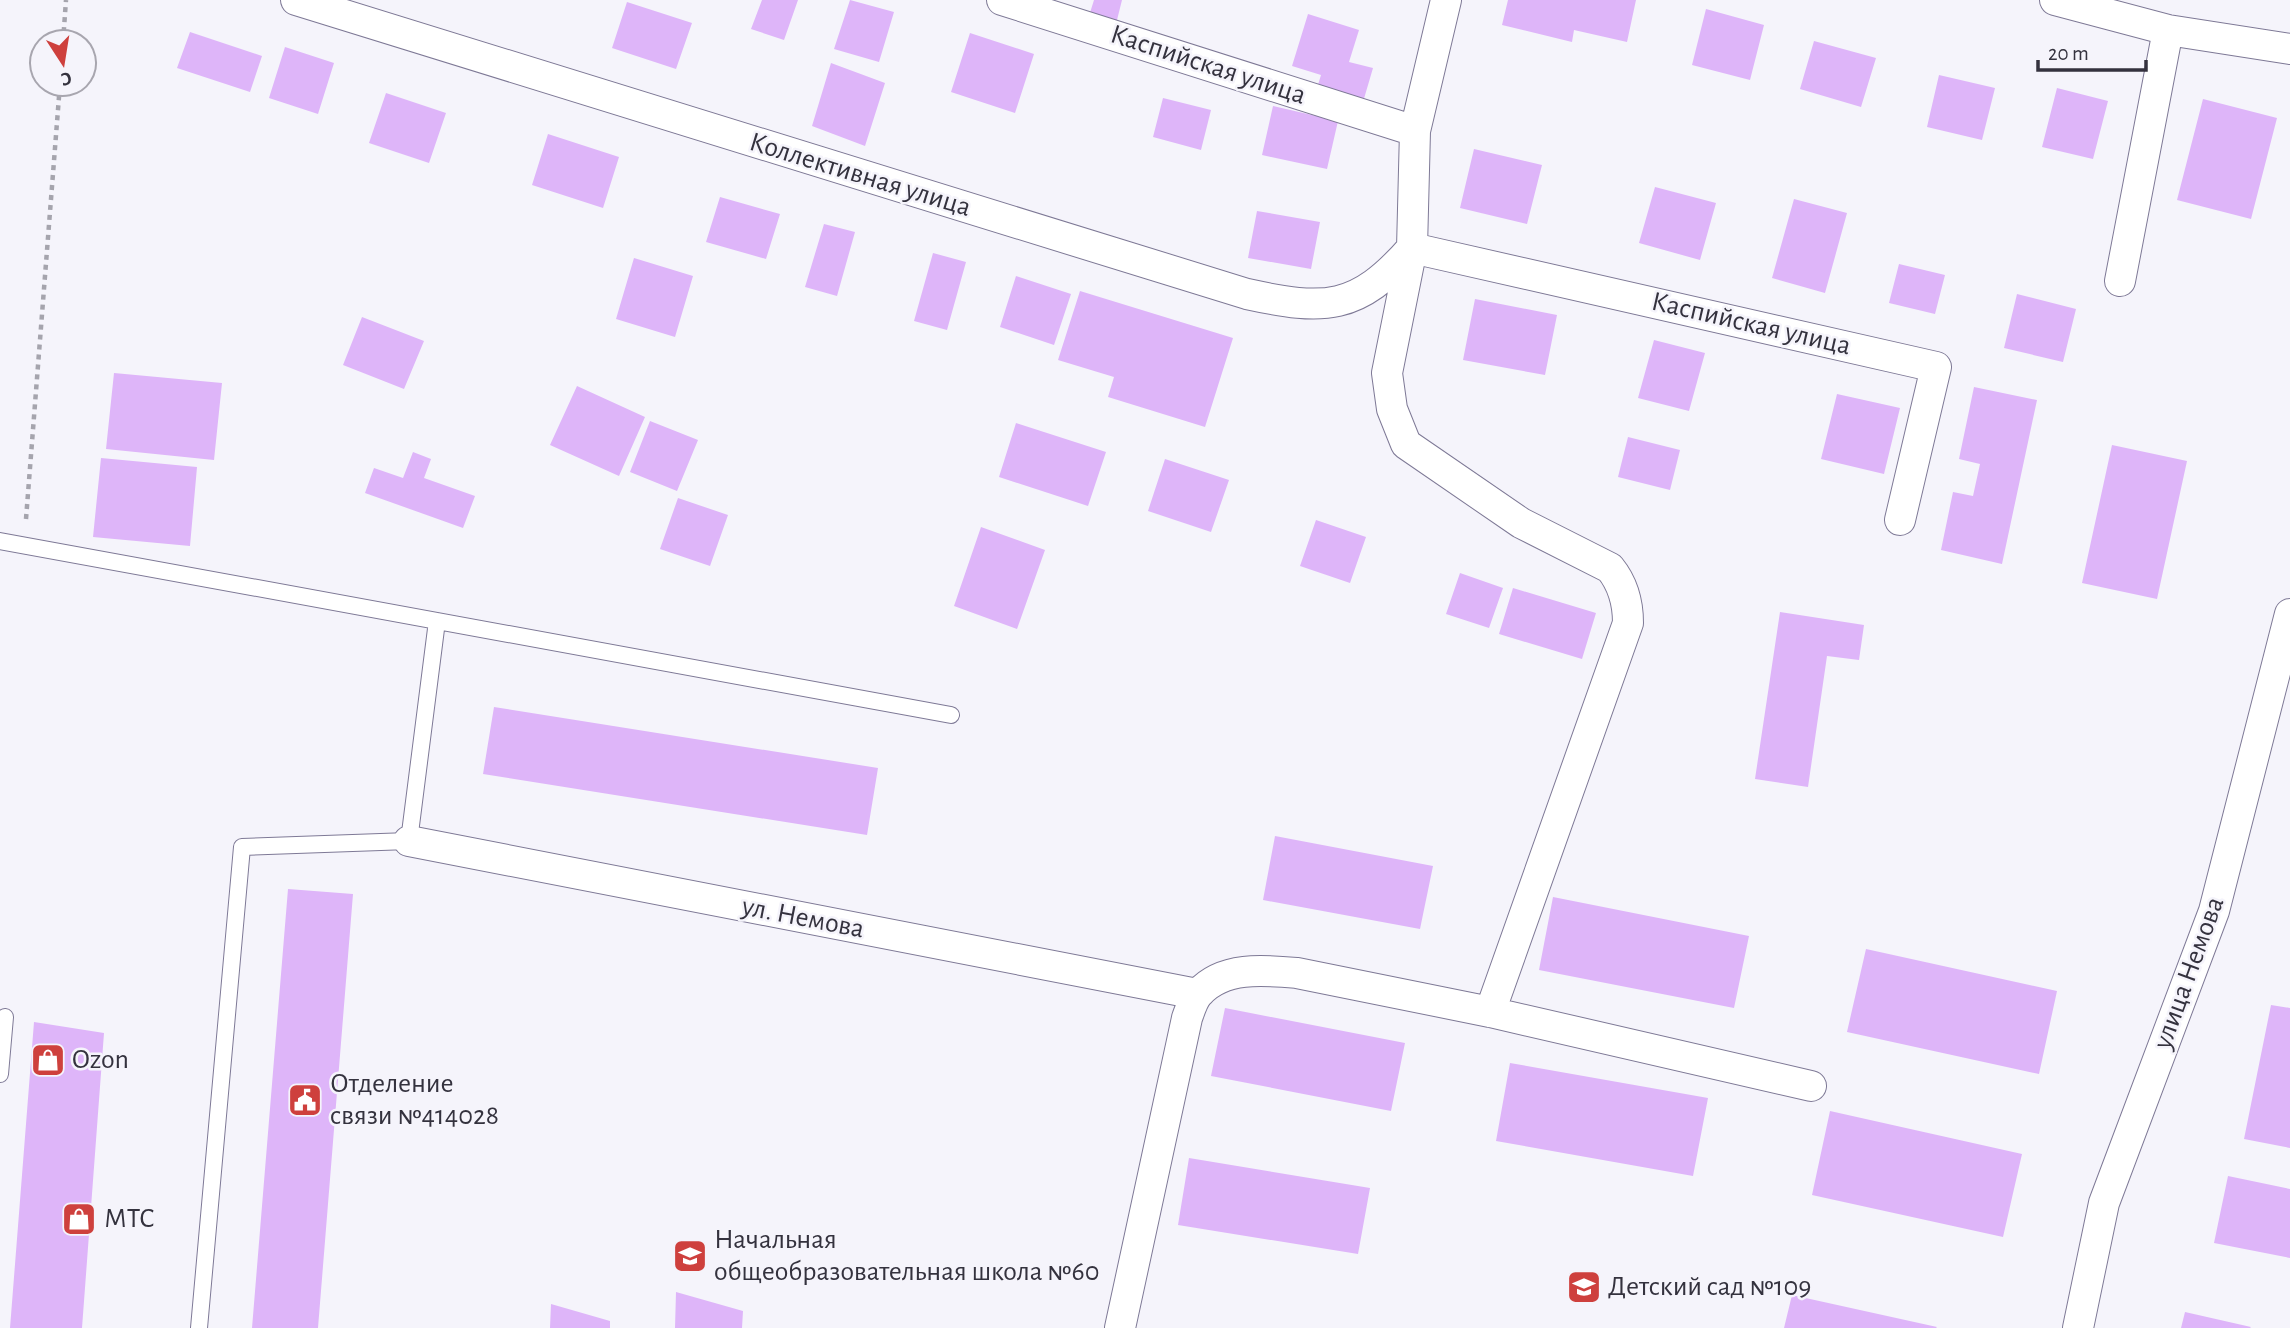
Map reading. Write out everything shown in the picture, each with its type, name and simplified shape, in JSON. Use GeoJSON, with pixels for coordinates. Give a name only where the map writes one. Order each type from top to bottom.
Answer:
{"type":"FeatureCollection","features":[{"type":"Feature","properties":{"kind":"street","name":"Коллективная улица"},"geometry":{"type":"LineString","coordinates":[[296,0],[1247,294],[1287,303],[1331,304],[1356,295],[1396,267],[1412,248]]}},
{"type":"Feature","properties":{"kind":"street","name":"Каспийская улица"},"geometry":{"type":"LineString","coordinates":[[1002,0],[1415,131]]}},
{"type":"Feature","properties":{"kind":"street"},"geometry":{"type":"LineString","coordinates":[[1446,0],[1415,131],[1412,248],[1387,373],[1392,409],[1406,444],[1521,523],[1610,568],[1618,579],[1628,607],[1628,623],[1490,1012]]}},
{"type":"Feature","properties":{"kind":"street"},"geometry":{"type":"LineString","coordinates":[[2055,0],[2129,10],[2168,30],[2290,49]]}},
{"type":"Feature","properties":{"kind":"street"},"geometry":{"type":"LineString","coordinates":[[2120,281],[2168,30]]}},
{"type":"Feature","properties":{"kind":"street","name":"Каспийская улица"},"geometry":{"type":"LineString","coordinates":[[1412,248],[1936,366],[1900,520]]}},
{"type":"Feature","properties":{"kind":"street","name":"улица Немова"},"geometry":{"type":"LineString","coordinates":[[2078,1328],[2104,1203],[2214,911],[2290,614]]}},
{"type":"Feature","properties":{"kind":"street","name":"ул. Немова"},"geometry":{"type":"LineString","coordinates":[[409,841],[1198,994]]}},
{"type":"Feature","properties":{"kind":"street"},"geometry":{"type":"LineString","coordinates":[[1119,1328],[1187,1018],[1198,994],[1217,979],[1239,972],[1269,970],[1297,973],[1490,1012],[1811,1086]]}},
{"type":"Feature","properties":{"kind":"lane"},"geometry":{"type":"LineString","coordinates":[[0,541],[951,715]]}},
{"type":"Feature","properties":{"kind":"lane"},"geometry":{"type":"LineString","coordinates":[[199,1328],[242,847],[409,841],[438,621]]}},
{"type":"Feature","properties":{"kind":"lane"},"geometry":{"type":"LineString","coordinates":[[0,1074],[5,1017]]}},
{"type":"Feature","properties":{"kind":"path"},"geometry":{"type":"LineString","coordinates":[[64,28],[66,0]]}},
{"type":"Feature","properties":{"kind":"path"},"geometry":{"type":"LineString","coordinates":[[24,545],[59,98]]}},
{"type":"Feature","properties":{"kind":"building"},"geometry":{"type":"Polygon","coordinates":[[[762,0],[798,0],[784,40],[751,29],[762,0]]]}},
{"type":"Feature","properties":{"kind":"building"},"geometry":{"type":"Polygon","coordinates":[[[850,0],[894,12],[879,62],[834,49],[850,0]]]}},
{"type":"Feature","properties":{"kind":"building"},"geometry":{"type":"Polygon","coordinates":[[[1094,0],[1122,0],[1116,24],[1089,16],[1094,0]]]}},
{"type":"Feature","properties":{"kind":"building"},"geometry":{"type":"Polygon","coordinates":[[[1508,0],[1636,0],[1627,42],[1574,30],[1572,42],[1502,25],[1508,0]]]}},
{"type":"Feature","properties":{"kind":"building"},"geometry":{"type":"Polygon","coordinates":[[[627,2],[692,23],[676,69],[612,48],[627,2]]]}},
{"type":"Feature","properties":{"kind":"building"},"geometry":{"type":"Polygon","coordinates":[[[1706,9],[1764,25],[1750,80],[1692,65],[1706,9]]]}},
{"type":"Feature","properties":{"kind":"building"},"geometry":{"type":"Polygon","coordinates":[[[1308,14],[1359,30],[1349,62],[1373,68],[1363,102],[1317,88],[1321,75],[1292,66],[1308,14]]]}},
{"type":"Feature","properties":{"kind":"building"},"geometry":{"type":"Polygon","coordinates":[[[190,32],[262,56],[250,92],[177,68],[190,32]]]}},
{"type":"Feature","properties":{"kind":"building"},"geometry":{"type":"Polygon","coordinates":[[[970,33],[1034,54],[1015,113],[951,92],[970,33]]]}},
{"type":"Feature","properties":{"kind":"building"},"geometry":{"type":"Polygon","coordinates":[[[1814,41],[1876,58],[1861,107],[1800,89],[1814,41]]]}},
{"type":"Feature","properties":{"kind":"building"},"geometry":{"type":"Polygon","coordinates":[[[285,47],[334,63],[318,114],[269,98],[285,47]]]}},
{"type":"Feature","properties":{"kind":"building"},"geometry":{"type":"Polygon","coordinates":[[[831,63],[885,83],[865,146],[812,126],[831,63]]]}},
{"type":"Feature","properties":{"kind":"building"},"geometry":{"type":"Polygon","coordinates":[[[1939,75],[1995,88],[1982,140],[1927,127],[1939,75]]]}},
{"type":"Feature","properties":{"kind":"building"},"geometry":{"type":"Polygon","coordinates":[[[2057,88],[2108,101],[2093,159],[2042,147],[2057,88]]]}},
{"type":"Feature","properties":{"kind":"building"},"geometry":{"type":"Polygon","coordinates":[[[386,93],[446,113],[429,163],[369,143],[386,93]]]}},
{"type":"Feature","properties":{"kind":"building"},"geometry":{"type":"Polygon","coordinates":[[[1163,98],[1211,110],[1201,150],[1153,137],[1163,98]]]}},
{"type":"Feature","properties":{"kind":"building"},"geometry":{"type":"Polygon","coordinates":[[[2203,99],[2277,118],[2251,219],[2177,200],[2203,99]]]}},
{"type":"Feature","properties":{"kind":"building"},"geometry":{"type":"Polygon","coordinates":[[[1273,106],[1338,121],[1327,169],[1262,155],[1273,106]]]}},
{"type":"Feature","properties":{"kind":"building"},"geometry":{"type":"Polygon","coordinates":[[[548,134],[619,157],[603,208],[532,185],[548,134]]]}},
{"type":"Feature","properties":{"kind":"building"},"geometry":{"type":"Polygon","coordinates":[[[1474,149],[1542,165],[1527,224],[1460,208],[1474,149]]]}},
{"type":"Feature","properties":{"kind":"building"},"geometry":{"type":"Polygon","coordinates":[[[1655,187],[1716,203],[1700,260],[1639,243],[1655,187]]]}},
{"type":"Feature","properties":{"kind":"building"},"geometry":{"type":"Polygon","coordinates":[[[720,197],[780,214],[766,259],[706,242],[720,197]]]}},
{"type":"Feature","properties":{"kind":"building"},"geometry":{"type":"Polygon","coordinates":[[[1794,199],[1847,213],[1825,293],[1772,278],[1794,199]]]}},
{"type":"Feature","properties":{"kind":"building"},"geometry":{"type":"Polygon","coordinates":[[[1257,211],[1320,222],[1311,269],[1248,258],[1257,211]]]}},
{"type":"Feature","properties":{"kind":"building"},"geometry":{"type":"Polygon","coordinates":[[[824,224],[855,232],[837,296],[805,287],[824,224]]]}},
{"type":"Feature","properties":{"kind":"building"},"geometry":{"type":"Polygon","coordinates":[[[933,253],[966,262],[947,330],[914,321],[933,253]]]}},
{"type":"Feature","properties":{"kind":"building"},"geometry":{"type":"Polygon","coordinates":[[[634,258],[693,276],[675,337],[616,319],[634,258]]]}},
{"type":"Feature","properties":{"kind":"building"},"geometry":{"type":"Polygon","coordinates":[[[1899,264],[1945,275],[1935,314],[1889,303],[1899,264]]]}},
{"type":"Feature","properties":{"kind":"building"},"geometry":{"type":"Polygon","coordinates":[[[1016,276],[1071,294],[1054,345],[1000,327],[1016,276]]]}},
{"type":"Feature","properties":{"kind":"building"},"geometry":{"type":"Polygon","coordinates":[[[1080,291],[1233,338],[1205,427],[1108,397],[1114,377],[1058,360],[1080,291]]]}},
{"type":"Feature","properties":{"kind":"building"},"geometry":{"type":"Polygon","coordinates":[[[2017,294],[2076,309],[2063,362],[2004,348],[2017,294]]]}},
{"type":"Feature","properties":{"kind":"building"},"geometry":{"type":"Polygon","coordinates":[[[1475,299],[1557,315],[1545,375],[1463,360],[1475,299]]]}},
{"type":"Feature","properties":{"kind":"building"},"geometry":{"type":"Polygon","coordinates":[[[362,317],[424,341],[404,389],[343,365],[362,317]]]}},
{"type":"Feature","properties":{"kind":"building"},"geometry":{"type":"Polygon","coordinates":[[[1654,340],[1705,353],[1689,411],[1638,398],[1654,340]]]}},
{"type":"Feature","properties":{"kind":"building"},"geometry":{"type":"Polygon","coordinates":[[[114,373],[222,383],[214,460],[106,449],[114,373]]]}},
{"type":"Feature","properties":{"kind":"building"},"geometry":{"type":"Polygon","coordinates":[[[577,386],[645,417],[619,476],[550,445],[577,386]]]}},
{"type":"Feature","properties":{"kind":"building"},"geometry":{"type":"Polygon","coordinates":[[[1974,387],[2037,400],[2002,564],[1941,550],[1953,492],[1973,496],[1980,464],[1959,459],[1974,387]]]}},
{"type":"Feature","properties":{"kind":"building"},"geometry":{"type":"Polygon","coordinates":[[[1837,394],[1900,408],[1884,474],[1821,459],[1837,394]]]}},
{"type":"Feature","properties":{"kind":"building"},"geometry":{"type":"Polygon","coordinates":[[[650,421],[698,440],[677,491],[630,472],[650,421]]]}},
{"type":"Feature","properties":{"kind":"building"},"geometry":{"type":"Polygon","coordinates":[[[1016,423],[1106,452],[1088,506],[999,477],[1016,423]]]}},
{"type":"Feature","properties":{"kind":"building"},"geometry":{"type":"Polygon","coordinates":[[[1628,437],[1680,450],[1670,490],[1618,477],[1628,437]]]}},
{"type":"Feature","properties":{"kind":"building"},"geometry":{"type":"Polygon","coordinates":[[[2112,445],[2187,461],[2157,599],[2082,583],[2112,445]]]}},
{"type":"Feature","properties":{"kind":"building"},"geometry":{"type":"Polygon","coordinates":[[[413,452],[431,459],[424,478],[475,496],[463,528],[365,493],[374,468],[403,478],[413,452]]]}},
{"type":"Feature","properties":{"kind":"building"},"geometry":{"type":"Polygon","coordinates":[[[101,458],[197,467],[190,546],[93,537],[101,458]]]}},
{"type":"Feature","properties":{"kind":"building"},"geometry":{"type":"Polygon","coordinates":[[[1165,459],[1229,480],[1211,532],[1148,511],[1165,459]]]}},
{"type":"Feature","properties":{"kind":"building"},"geometry":{"type":"Polygon","coordinates":[[[678,498],[728,515],[710,566],[660,549],[678,498]]]}},
{"type":"Feature","properties":{"kind":"building"},"geometry":{"type":"Polygon","coordinates":[[[1316,520],[1366,537],[1350,583],[1300,566],[1316,520]]]}},
{"type":"Feature","properties":{"kind":"building"},"geometry":{"type":"Polygon","coordinates":[[[981,527],[1045,550],[1017,629],[954,606],[981,527]]]}},
{"type":"Feature","properties":{"kind":"building"},"geometry":{"type":"Polygon","coordinates":[[[1460,573],[1503,588],[1489,628],[1446,614],[1460,573]]]}},
{"type":"Feature","properties":{"kind":"building"},"geometry":{"type":"Polygon","coordinates":[[[1513,588],[1596,613],[1582,659],[1499,634],[1513,588]]]}},
{"type":"Feature","properties":{"kind":"building"},"geometry":{"type":"Polygon","coordinates":[[[1780,612],[1864,625],[1859,660],[1827,656],[1808,787],[1755,779],[1780,612]]]}},
{"type":"Feature","properties":{"kind":"building"},"geometry":{"type":"Polygon","coordinates":[[[494,707],[878,768],[867,835],[483,774],[494,707]]]}},
{"type":"Feature","properties":{"kind":"building"},"geometry":{"type":"Polygon","coordinates":[[[1275,836],[1433,866],[1420,929],[1263,900],[1275,836]]]}},
{"type":"Feature","properties":{"kind":"building"},"geometry":{"type":"Polygon","coordinates":[[[288,889],[353,894],[318,1328],[252,1328],[288,889]]]}},
{"type":"Feature","properties":{"kind":"building"},"geometry":{"type":"Polygon","coordinates":[[[1553,897],[1749,936],[1734,1008],[1539,970],[1553,897]]]}},
{"type":"Feature","properties":{"kind":"building"},"geometry":{"type":"Polygon","coordinates":[[[1866,949],[2057,991],[2039,1074],[1847,1032],[1866,949]]]}},
{"type":"Feature","properties":{"kind":"building"},"geometry":{"type":"Polygon","coordinates":[[[2271,1005],[2290,1008],[2290,1148],[2244,1139],[2271,1005]]]}},
{"type":"Feature","properties":{"kind":"building"},"geometry":{"type":"Polygon","coordinates":[[[1225,1008],[1405,1043],[1391,1111],[1211,1076],[1225,1008]]]}},
{"type":"Feature","properties":{"kind":"building"},"geometry":{"type":"Polygon","coordinates":[[[34,1022],[104,1033],[82,1328],[10,1328],[34,1022]]]}},
{"type":"Feature","properties":{"kind":"building"},"geometry":{"type":"Polygon","coordinates":[[[1510,1063],[1708,1098],[1693,1176],[1496,1141],[1510,1063]]]}},
{"type":"Feature","properties":{"kind":"building"},"geometry":{"type":"Polygon","coordinates":[[[1830,1111],[2022,1154],[2003,1237],[1812,1195],[1830,1111]]]}},
{"type":"Feature","properties":{"kind":"building"},"geometry":{"type":"Polygon","coordinates":[[[1189,1158],[1370,1188],[1358,1254],[1178,1225],[1189,1158]]]}},
{"type":"Feature","properties":{"kind":"building"},"geometry":{"type":"Polygon","coordinates":[[[2228,1176],[2290,1189],[2290,1258],[2214,1243],[2228,1176]]]}},
{"type":"Feature","properties":{"kind":"building"},"geometry":{"type":"Polygon","coordinates":[[[676,1292],[743,1311],[742,1328],[675,1328],[676,1292]]]}},
{"type":"Feature","properties":{"kind":"building"},"geometry":{"type":"Polygon","coordinates":[[[1792,1295],[1937,1327],[1784,1328],[1792,1295]]]}},
{"type":"Feature","properties":{"kind":"building"},"geometry":{"type":"Polygon","coordinates":[[[551,1304],[610,1321],[610,1328],[550,1328],[551,1304]]]}},
{"type":"Feature","properties":{"kind":"building"},"geometry":{"type":"Polygon","coordinates":[[[2185,1312],[2251,1327],[2181,1328],[2185,1312]]]}},
{"type":"Feature","properties":{"kind":"place","name":"Ozon"},"geometry":{"type":"Point","coordinates":[48,1060]}},
{"type":"Feature","properties":{"kind":"place","name":"Отделение связи №414028"},"geometry":{"type":"Point","coordinates":[305,1100]}},
{"type":"Feature","properties":{"kind":"place","name":"МТС"},"geometry":{"type":"Point","coordinates":[79,1219]}},
{"type":"Feature","properties":{"kind":"place","name":"Начальная общеобразовательная школа №60"},"geometry":{"type":"Point","coordinates":[690,1256]}},
{"type":"Feature","properties":{"kind":"place","name":"Детский сад №109"},"geometry":{"type":"Point","coordinates":[1584,1287]}}]}
